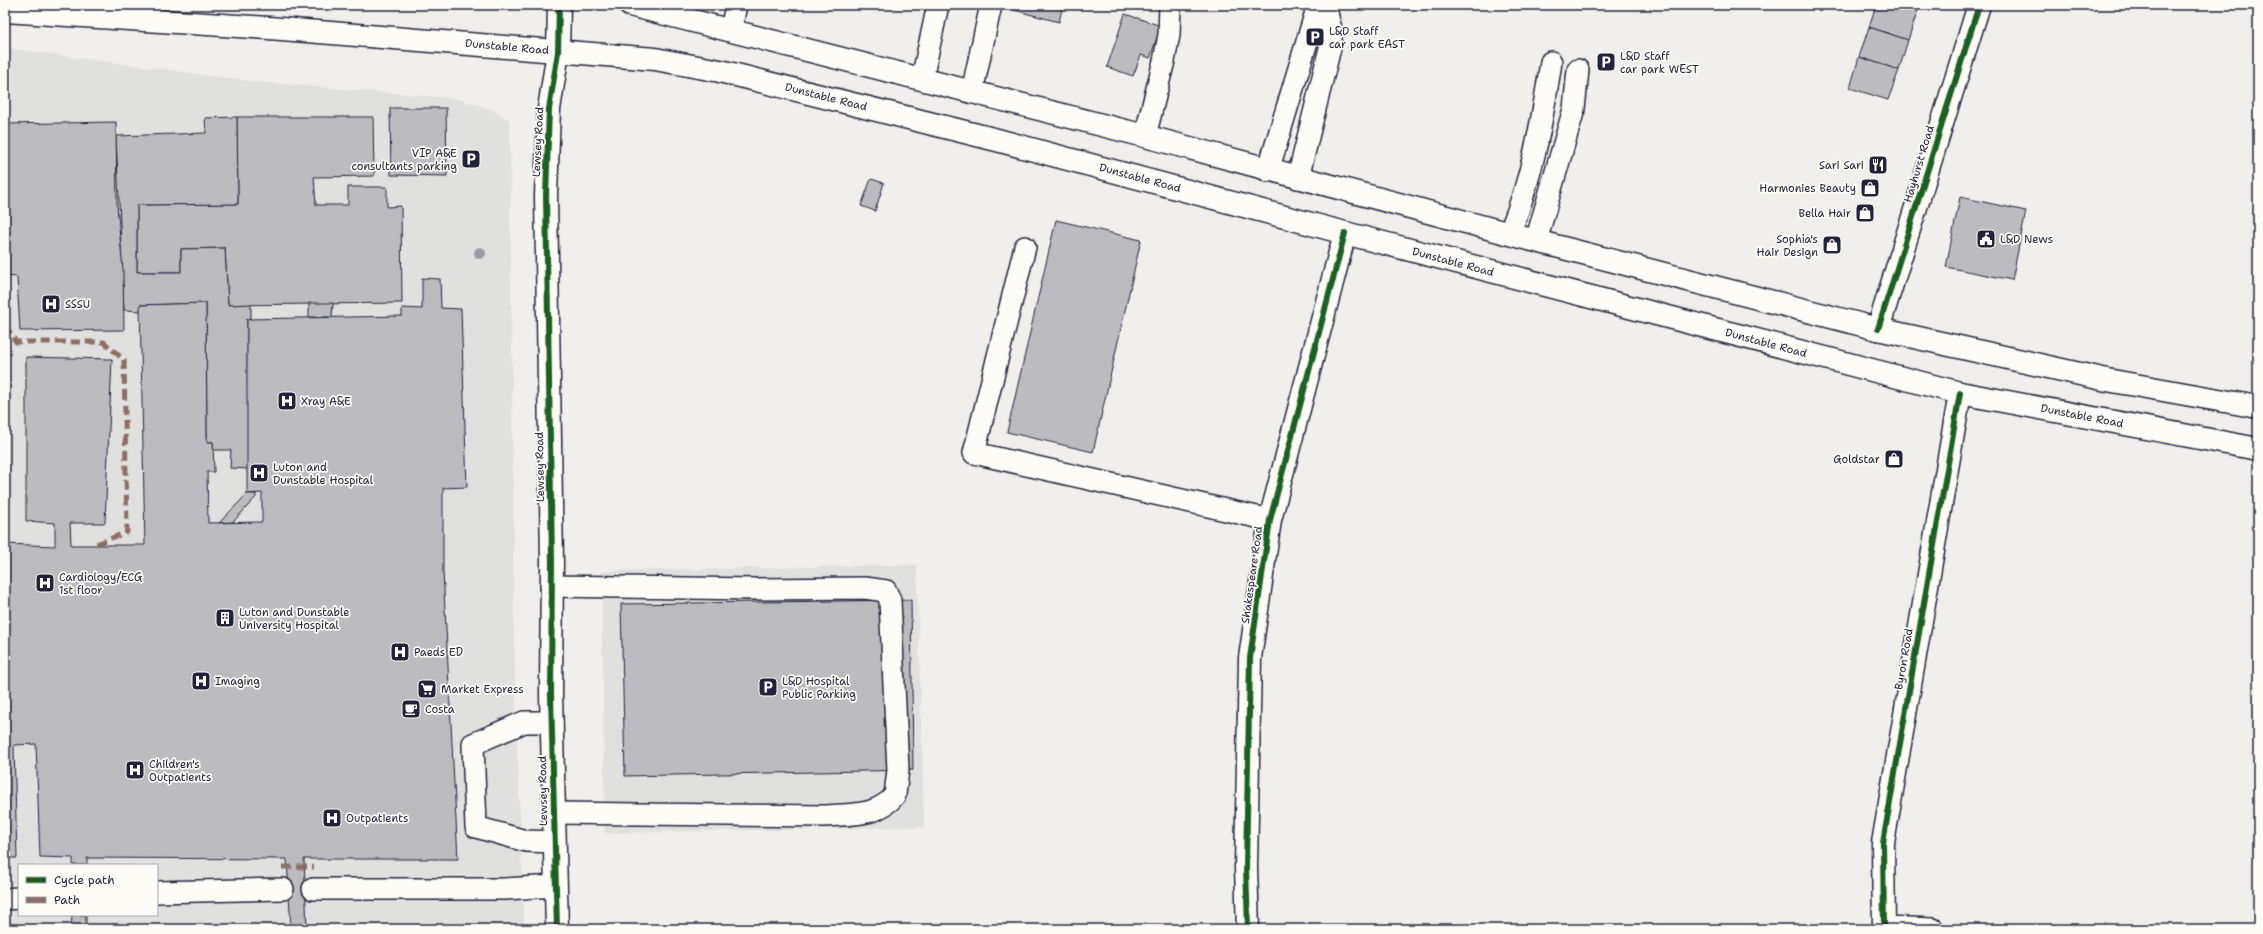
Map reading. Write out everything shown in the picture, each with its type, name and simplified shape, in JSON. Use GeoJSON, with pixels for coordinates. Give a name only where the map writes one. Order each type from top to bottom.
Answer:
{"type":"FeatureCollection","features":[{"type":"Feature","properties":{"kind":"main road","name":"Lewsey Road"},"geometry":{"type":"LineString","coordinates":[[557,929],[552,722],[546,196],[549,109],[558,52],[559,5]]}},
{"type":"Feature","properties":{"kind":"main road"},"geometry":{"type":"LineString","coordinates":[[630,5],[1145,136],[1509,234],[1878,328],[2107,380],[2258,408]]}},
{"type":"Feature","properties":{"kind":"main road","name":"Hayhurst Road"},"geometry":{"type":"LineString","coordinates":[[1878,328],[1979,5]]}},
{"type":"Feature","properties":{"kind":"main road","name":"Dunstable Road"},"geometry":{"type":"LineString","coordinates":[[5,11],[269,28],[655,59],[720,71],[997,140],[1345,234],[1960,393],[2258,449]]}},
{"type":"Feature","properties":{"kind":"main road","name":"Shakespeare Road"},"geometry":{"type":"LineString","coordinates":[[1248,929],[1246,867],[1250,658],[1270,520],[1345,234]]}},
{"type":"Feature","properties":{"kind":"main road","name":"Byron Road"},"geometry":{"type":"LineString","coordinates":[[1884,928],[1883,843],[1960,393]]}},
{"type":"Feature","properties":{"kind":"lane"},"geometry":{"type":"LineString","coordinates":[[731,30],[736,5]]}},
{"type":"Feature","properties":{"kind":"lane"},"geometry":{"type":"LineString","coordinates":[[922,79],[938,5]]}},
{"type":"Feature","properties":{"kind":"lane"},"geometry":{"type":"LineString","coordinates":[[972,92],[991,5]]}},
{"type":"Feature","properties":{"kind":"lane"},"geometry":{"type":"LineString","coordinates":[[1145,136],[1168,42],[1170,5]]}},
{"type":"Feature","properties":{"kind":"lane"},"geometry":{"type":"LineString","coordinates":[[1268,170],[1318,5]]}},
{"type":"Feature","properties":{"kind":"lane"},"geometry":{"type":"LineString","coordinates":[[1298,178],[1331,44],[1331,29],[1326,5]]}},
{"type":"Feature","properties":{"kind":"lane"},"geometry":{"type":"LineString","coordinates":[[1509,234],[1528,184],[1541,127],[1551,62]]}},
{"type":"Feature","properties":{"kind":"lane"},"geometry":{"type":"LineString","coordinates":[[1536,241],[1574,109],[1578,70]]}},
{"type":"Feature","properties":{"kind":"lane"},"geometry":{"type":"LineString","coordinates":[[1025,247],[974,453],[1270,520]]}},
{"type":"Feature","properties":{"kind":"lane"},"geometry":{"type":"LineString","coordinates":[[551,586],[755,590],[865,588],[886,591],[890,600],[898,770],[895,795],[885,804],[867,813],[824,816],[554,813]]}},
{"type":"Feature","properties":{"kind":"lane"},"geometry":{"type":"LineString","coordinates":[[552,722],[524,722],[473,744],[476,828],[526,841],[555,842]]}},
{"type":"Feature","properties":{"kind":"lane"},"geometry":{"type":"LineString","coordinates":[[313,889],[504,889],[556,886]]}},
{"type":"Feature","properties":{"kind":"lane"},"geometry":{"type":"LineString","coordinates":[[158,892],[283,889]]}},
{"type":"Feature","properties":{"kind":"lane"},"geometry":{"type":"LineString","coordinates":[[5,899],[18,898]]}},
{"type":"Feature","properties":{"kind":"lane"},"geometry":{"type":"LineString","coordinates":[[1884,928],[1933,929]]}},
{"type":"Feature","properties":{"kind":"shaded area","name":"Luton and Dunstable Hospital"},"geometry":{"type":"Polygon","coordinates":[[[5,48],[258,82],[453,98],[486,107],[510,120],[514,649],[524,929],[5,929],[5,48]]]}},
{"type":"Feature","properties":{"kind":"shaded area"},"geometry":{"type":"Polygon","coordinates":[[[917,565],[924,827],[605,833],[601,571],[917,565]]]}},
{"type":"Feature","properties":{"kind":"building"},"geometry":{"type":"Polygon","coordinates":[[[1011,5],[1063,5],[1059,22],[1010,9],[1011,5]]]}},
{"type":"Feature","properties":{"kind":"building"},"geometry":{"type":"Polygon","coordinates":[[[1876,5],[1904,5],[1918,10],[1908,40],[1869,27],[1876,5]]]}},
{"type":"Feature","properties":{"kind":"building"},"geometry":{"type":"Polygon","coordinates":[[[1904,5],[1920,5],[1918,10],[1904,5]]]}},
{"type":"Feature","properties":{"kind":"building"},"geometry":{"type":"Polygon","coordinates":[[[1125,14],[1161,26],[1150,58],[1141,55],[1133,76],[1107,67],[1125,14]]]}},
{"type":"Feature","properties":{"kind":"building"},"geometry":{"type":"Polygon","coordinates":[[[1869,27],[1908,40],[1899,70],[1859,57],[1869,27]]]}},
{"type":"Feature","properties":{"kind":"building"},"geometry":{"type":"Polygon","coordinates":[[[1859,57],[1899,70],[1888,100],[1850,88],[1859,57]]]}},
{"type":"Feature","properties":{"kind":"building"},"geometry":{"type":"Polygon","coordinates":[[[390,108],[446,108],[447,176],[391,175],[390,108]]]}},
{"type":"Feature","properties":{"kind":"building"},"geometry":{"type":"Polygon","coordinates":[[[237,117],[373,117],[374,176],[314,177],[316,205],[348,205],[348,187],[387,187],[387,207],[401,206],[402,303],[228,305],[225,248],[181,249],[181,272],[137,272],[137,205],[238,204],[237,117]]]}},
{"type":"Feature","properties":{"kind":"building"},"geometry":{"type":"Polygon","coordinates":[[[237,117],[238,204],[137,205],[137,272],[181,272],[181,249],[225,248],[228,305],[251,304],[251,318],[247,319],[248,469],[230,468],[231,450],[213,450],[213,442],[207,442],[206,303],[140,305],[141,311],[124,310],[116,136],[206,133],[205,118],[237,117]]]}},
{"type":"Feature","properties":{"kind":"building"},"geometry":{"type":"Polygon","coordinates":[[[116,122],[117,205],[123,270],[124,330],[20,331],[17,277],[5,276],[5,124],[116,122]]]}},
{"type":"Feature","properties":{"kind":"building"},"geometry":{"type":"Polygon","coordinates":[[[871,179],[884,183],[875,211],[861,206],[871,179]]]}},
{"type":"Feature","properties":{"kind":"building","name":"L&D News"},"geometry":{"type":"Polygon","coordinates":[[[1960,197],[2026,211],[2012,280],[1946,267],[1960,197]]]}},
{"type":"Feature","properties":{"kind":"building"},"geometry":{"type":"Polygon","coordinates":[[[1056,220],[1141,240],[1093,452],[1007,432],[1056,220]]]}},
{"type":"Feature","properties":{"kind":"building","name":"Luton and Dunstable University Hospital"},"geometry":{"type":"Polygon","coordinates":[[[422,278],[440,279],[441,308],[461,309],[467,487],[443,488],[443,571],[458,859],[304,859],[307,927],[291,929],[287,859],[87,858],[87,864],[73,864],[73,858],[40,857],[36,744],[14,745],[17,858],[5,858],[5,544],[55,546],[55,523],[26,521],[26,357],[112,359],[105,523],[70,523],[71,545],[145,545],[140,305],[206,303],[207,442],[213,442],[214,472],[207,472],[208,523],[262,522],[262,493],[247,494],[247,319],[402,316],[402,308],[422,309],[422,278]]]}},
{"type":"Feature","properties":{"kind":"building"},"geometry":{"type":"Polygon","coordinates":[[[309,303],[333,303],[332,317],[309,317],[309,303]]]}},
{"type":"Feature","properties":{"kind":"building"},"geometry":{"type":"Polygon","coordinates":[[[247,494],[256,494],[256,497],[233,522],[219,523],[247,494]]]}},
{"type":"Feature","properties":{"kind":"building","name":"L&D Hospital Public Parking"},"geometry":{"type":"Polygon","coordinates":[[[911,600],[913,770],[625,776],[621,604],[911,600]]]}},
{"type":"Feature","properties":{"kind":"building"},"geometry":{"type":"Polygon","coordinates":[[[72,916],[86,916],[86,929],[71,929],[72,916]]]}},
{"type":"Feature","properties":{"kind":"building"},"geometry":{"type":"Polygon","coordinates":[[[491,927],[491,929],[272,929],[342,928],[491,927]]]}},
{"type":"Feature","properties":{"kind":"marked path"},"geometry":{"type":"LineString","coordinates":[[5,325],[16,342],[104,342],[124,360],[127,532],[94,545]]}},
{"type":"Feature","properties":{"kind":"marked path"},"geometry":{"type":"LineString","coordinates":[[282,867],[314,867]]}},
{"type":"Feature","properties":{"kind":"cycle path"},"geometry":{"type":"LineString","coordinates":[[557,929],[551,695],[552,561],[546,196],[549,109],[558,52],[559,5]]}},
{"type":"Feature","properties":{"kind":"cycle path"},"geometry":{"type":"LineString","coordinates":[[1878,329],[1979,5]]}},
{"type":"Feature","properties":{"kind":"cycle path"},"geometry":{"type":"LineString","coordinates":[[1248,929],[1246,867],[1250,658],[1270,520],[1345,233]]}},
{"type":"Feature","properties":{"kind":"cycle path"},"geometry":{"type":"LineString","coordinates":[[1884,929],[1883,843],[1960,393]]}},
{"type":"Feature","properties":{"kind":"place","name":"L&D Staff car park EAST"},"geometry":{"type":"Point","coordinates":[1315,37]}},
{"type":"Feature","properties":{"kind":"place","name":"L&D Staff car park WEST"},"geometry":{"type":"Point","coordinates":[1606,62]}},
{"type":"Feature","properties":{"kind":"place","name":"VIP A&E consultants parking"},"geometry":{"type":"Point","coordinates":[471,159]}},
{"type":"Feature","properties":{"kind":"place","name":"Sari Sari"},"geometry":{"type":"Point","coordinates":[1878,165]}},
{"type":"Feature","properties":{"kind":"place","name":"Harmonies Beauty"},"geometry":{"type":"Point","coordinates":[1870,188]}},
{"type":"Feature","properties":{"kind":"place","name":"Bella Hair"},"geometry":{"type":"Point","coordinates":[1865,213]}},
{"type":"Feature","properties":{"kind":"place","name":"L&D News"},"geometry":{"type":"Point","coordinates":[1986,239]}},
{"type":"Feature","properties":{"kind":"place","name":"Sophia's Hair Design"},"geometry":{"type":"Point","coordinates":[1832,245]}},
{"type":"Feature","properties":{"kind":"place","name":"SSSU"},"geometry":{"type":"Point","coordinates":[51,304]}},
{"type":"Feature","properties":{"kind":"place","name":"Xray A&E"},"geometry":{"type":"Point","coordinates":[287,401]}},
{"type":"Feature","properties":{"kind":"place","name":"Goldstar"},"geometry":{"type":"Point","coordinates":[1894,459]}},
{"type":"Feature","properties":{"kind":"place","name":"Luton and Dunstable Hospital"},"geometry":{"type":"Point","coordinates":[259,473]}},
{"type":"Feature","properties":{"kind":"place","name":"Cardiology/ECG 1st floor"},"geometry":{"type":"Point","coordinates":[45,583]}},
{"type":"Feature","properties":{"kind":"place","name":"Luton and Dunstable University Hospital"},"geometry":{"type":"Point","coordinates":[225,618]}},
{"type":"Feature","properties":{"kind":"place","name":"Paeds ED"},"geometry":{"type":"Point","coordinates":[400,652]}},
{"type":"Feature","properties":{"kind":"place","name":"Imaging"},"geometry":{"type":"Point","coordinates":[201,681]}},
{"type":"Feature","properties":{"kind":"place","name":"L&D Hospital Public Parking"},"geometry":{"type":"Point","coordinates":[768,687]}},
{"type":"Feature","properties":{"kind":"place","name":"Market Express"},"geometry":{"type":"Point","coordinates":[427,689]}},
{"type":"Feature","properties":{"kind":"place","name":"Costa"},"geometry":{"type":"Point","coordinates":[411,709]}},
{"type":"Feature","properties":{"kind":"place","name":"Children's Outpatients"},"geometry":{"type":"Point","coordinates":[135,770]}},
{"type":"Feature","properties":{"kind":"place","name":"Outpatients"},"geometry":{"type":"Point","coordinates":[332,818]}}]}
